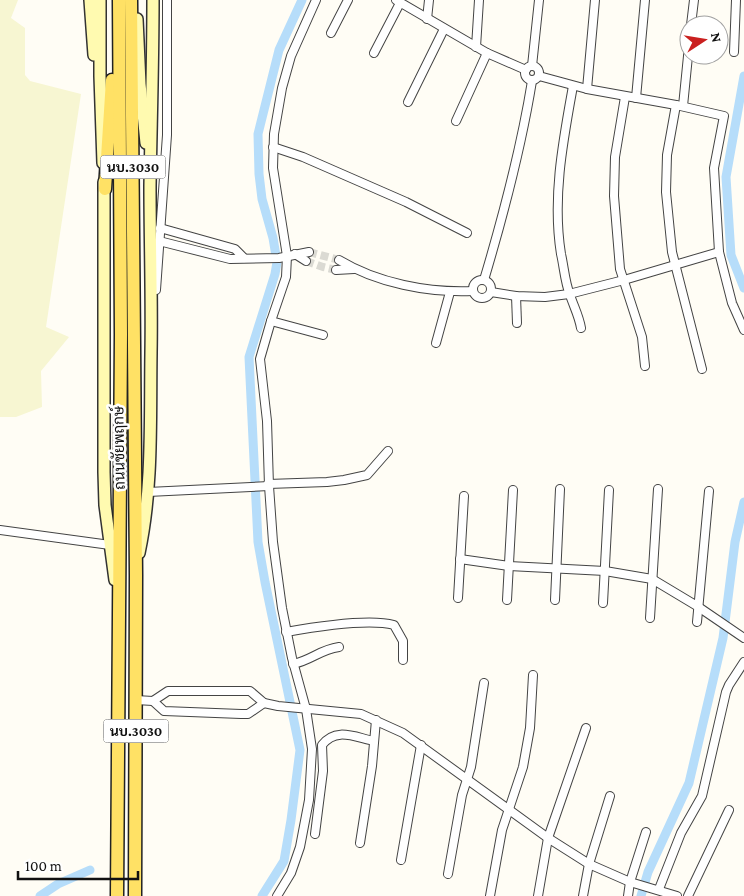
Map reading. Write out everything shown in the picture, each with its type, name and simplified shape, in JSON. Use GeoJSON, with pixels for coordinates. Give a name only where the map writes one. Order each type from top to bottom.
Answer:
{"type":"FeatureCollection","features":[{"type":"Feature","properties":{"kind":"main road"},"geometry":{"type":"LineString","coordinates":[[90,0],[92,49],[100,76]]}},
{"type":"Feature","properties":{"kind":"main road"},"geometry":{"type":"LineString","coordinates":[[100,0],[100,136],[104,189]]}},
{"type":"Feature","properties":{"kind":"main road"},"geometry":{"type":"LineString","coordinates":[[118,0],[104,189],[104,472],[110,545],[118,596]]}},
{"type":"Feature","properties":{"kind":"main road","name":"ถนนชัยพฤกษ์"},"geometry":{"type":"LineString","coordinates":[[117,896],[121,334],[118,0]]}},
{"type":"Feature","properties":{"kind":"main road","name":"ถนนชัยพฤกษ์"},"geometry":{"type":"LineString","coordinates":[[131,0],[136,567],[135,896]]}},
{"type":"Feature","properties":{"kind":"main road"},"geometry":{"type":"LineString","coordinates":[[136,0],[140,84],[150,187]]}},
{"type":"Feature","properties":{"kind":"main road"},"geometry":{"type":"LineString","coordinates":[[136,567],[145,523],[148,492],[152,321],[150,187],[153,108],[153,0]]}},
{"type":"Feature","properties":{"kind":"street"},"geometry":{"type":"LineString","coordinates":[[152,321],[155,306],[167,135],[167,0]]}},
{"type":"Feature","properties":{"kind":"street"},"geometry":{"type":"LineString","coordinates":[[277,896],[290,873],[300,847],[309,800],[312,749],[286,632],[273,542],[268,485],[267,421],[260,359],[286,277],[287,256],[273,168],[273,147],[282,88],[291,56],[316,0]]}},
{"type":"Feature","properties":{"kind":"street"},"geometry":{"type":"LineString","coordinates":[[331,33],[348,0]]}},
{"type":"Feature","properties":{"kind":"street"},"geometry":{"type":"LineString","coordinates":[[427,19],[429,0]]}},
{"type":"Feature","properties":{"kind":"street"},"geometry":{"type":"LineString","coordinates":[[476,46],[479,0]]}},
{"type":"Feature","properties":{"kind":"street"},"geometry":{"type":"LineString","coordinates":[[538,0],[527,78],[680,105],[723,115],[714,168],[719,252],[732,303],[744,330]]}},
{"type":"Feature","properties":{"kind":"street"},"geometry":{"type":"LineString","coordinates":[[587,90],[595,0]]}},
{"type":"Feature","properties":{"kind":"street"},"geometry":{"type":"LineString","coordinates":[[636,98],[645,0]]}},
{"type":"Feature","properties":{"kind":"street"},"geometry":{"type":"LineString","coordinates":[[692,15],[694,0]]}},
{"type":"Feature","properties":{"kind":"street"},"geometry":{"type":"LineString","coordinates":[[734,52],[736,0]]}},
{"type":"Feature","properties":{"kind":"street"},"geometry":{"type":"LineString","coordinates":[[374,53],[398,1],[487,53],[529,68],[537,68],[522,142],[484,280]]}},
{"type":"Feature","properties":{"kind":"street"},"geometry":{"type":"LineString","coordinates":[[408,102],[444,29]]}},
{"type":"Feature","properties":{"kind":"street"},"geometry":{"type":"LineString","coordinates":[[456,121],[487,53]]}},
{"type":"Feature","properties":{"kind":"street"},"geometry":{"type":"LineString","coordinates":[[686,65],[680,105],[667,154],[666,192],[674,265],[702,369]]}},
{"type":"Feature","properties":{"kind":"street"},"geometry":{"type":"LineString","coordinates":[[573,86],[563,142],[557,198],[561,252],[569,294],[578,313],[581,328]]}},
{"type":"Feature","properties":{"kind":"street"},"geometry":{"type":"LineString","coordinates":[[624,96],[615,157],[614,187],[620,270],[642,337],[645,366]]}},
{"type":"Feature","properties":{"kind":"street"},"geometry":{"type":"LineString","coordinates":[[273,147],[291,152],[406,202],[467,233]]}},
{"type":"Feature","properties":{"kind":"street"},"geometry":{"type":"LineString","coordinates":[[160,228],[235,249],[244,258]]}},
{"type":"Feature","properties":{"kind":"street"},"geometry":{"type":"LineString","coordinates":[[159,241],[230,259],[257,259],[309,252]]}},
{"type":"Feature","properties":{"kind":"street"},"geometry":{"type":"LineString","coordinates":[[491,292],[516,296],[545,297],[569,294],[719,252]]}},
{"type":"Feature","properties":{"kind":"street"},"geometry":{"type":"LineString","coordinates":[[287,256],[306,261]]}},
{"type":"Feature","properties":{"kind":"street"},"geometry":{"type":"LineString","coordinates":[[339,260],[354,269],[389,281],[450,292],[473,291]]}},
{"type":"Feature","properties":{"kind":"street"},"geometry":{"type":"LineString","coordinates":[[336,270],[354,269]]}},
{"type":"Feature","properties":{"kind":"street"},"geometry":{"type":"LineString","coordinates":[[484,280],[489,283],[491,292],[488,297],[482,299],[476,296],[473,291],[476,282],[484,280]]}},
{"type":"Feature","properties":{"kind":"street"},"geometry":{"type":"LineString","coordinates":[[436,344],[450,292]]}},
{"type":"Feature","properties":{"kind":"street"},"geometry":{"type":"LineString","coordinates":[[516,296],[517,322]]}},
{"type":"Feature","properties":{"kind":"street"},"geometry":{"type":"LineString","coordinates":[[271,321],[323,335]]}},
{"type":"Feature","properties":{"kind":"street"},"geometry":{"type":"LineString","coordinates":[[148,492],[344,480],[367,475],[388,451]]}},
{"type":"Feature","properties":{"kind":"street"},"geometry":{"type":"LineString","coordinates":[[555,600],[560,489]]}},
{"type":"Feature","properties":{"kind":"street"},"geometry":{"type":"LineString","coordinates":[[650,618],[658,489]]}},
{"type":"Feature","properties":{"kind":"street"},"geometry":{"type":"LineString","coordinates":[[507,600],[513,490]]}},
{"type":"Feature","properties":{"kind":"street"},"geometry":{"type":"LineString","coordinates":[[603,603],[609,490]]}},
{"type":"Feature","properties":{"kind":"street"},"geometry":{"type":"LineString","coordinates":[[697,622],[709,491]]}},
{"type":"Feature","properties":{"kind":"street"},"geometry":{"type":"LineString","coordinates":[[458,598],[464,496]]}},
{"type":"Feature","properties":{"kind":"street"},"geometry":{"type":"LineString","coordinates":[[0,530],[110,545]]}},
{"type":"Feature","properties":{"kind":"street"},"geometry":{"type":"LineString","coordinates":[[460,559],[509,566],[605,571],[652,580],[697,606],[744,638]]}},
{"type":"Feature","properties":{"kind":"street"},"geometry":{"type":"LineString","coordinates":[[286,632],[321,626],[383,622],[394,625],[403,641],[403,660]]}},
{"type":"Feature","properties":{"kind":"street"},"geometry":{"type":"LineString","coordinates":[[293,664],[307,661],[319,652],[327,649],[339,647]]}},
{"type":"Feature","properties":{"kind":"street"},"geometry":{"type":"LineString","coordinates":[[657,889],[681,833],[702,796],[726,692],[729,684],[744,662]]}},
{"type":"Feature","properties":{"kind":"street"},"geometry":{"type":"LineString","coordinates":[[490,896],[502,830],[523,767],[528,736],[533,675]]}},
{"type":"Feature","properties":{"kind":"street"},"geometry":{"type":"LineString","coordinates":[[448,874],[462,795],[471,767],[484,683]]}},
{"type":"Feature","properties":{"kind":"street"},"geometry":{"type":"LineString","coordinates":[[136,700],[153,700],[168,691],[250,691],[264,703],[278,706],[361,714],[403,733],[548,838],[589,864],[632,882],[677,896]]}},
{"type":"Feature","properties":{"kind":"street"},"geometry":{"type":"LineString","coordinates":[[153,700],[164,711],[241,714],[248,714],[264,703]]}},
{"type":"Feature","properties":{"kind":"street"},"geometry":{"type":"LineString","coordinates":[[360,843],[376,720]]}},
{"type":"Feature","properties":{"kind":"street"},"geometry":{"type":"LineString","coordinates":[[538,896],[548,838],[586,728]]}},
{"type":"Feature","properties":{"kind":"street"},"geometry":{"type":"LineString","coordinates":[[315,834],[323,770],[322,745],[328,737],[339,734],[374,741]]}},
{"type":"Feature","properties":{"kind":"street"},"geometry":{"type":"LineString","coordinates":[[401,860],[420,745]]}},
{"type":"Feature","properties":{"kind":"street"},"geometry":{"type":"LineString","coordinates":[[582,896],[589,864],[610,796]]}},
{"type":"Feature","properties":{"kind":"street"},"geometry":{"type":"LineString","coordinates":[[688,896],[729,810]]}},
{"type":"Feature","properties":{"kind":"street"},"geometry":{"type":"LineString","coordinates":[[628,896],[646,832]]}},
{"type":"Feature","properties":{"kind":"green space"},"geometry":{"type":"Polygon","coordinates":[[[0,0],[18,0],[11,18],[25,28],[25,75],[30,81],[81,94],[46,327],[69,337],[41,371],[42,407],[16,417],[0,417],[0,0]]]}},
{"type":"Feature","properties":{"kind":"waterway"},"geometry":{"type":"LineString","coordinates":[[262,896],[284,861],[300,750],[258,542],[249,357],[277,262],[273,238],[262,199],[258,134],[279,50],[302,0]]}},
{"type":"Feature","properties":{"kind":"waterway"},"geometry":{"type":"LineString","coordinates":[[744,76],[726,177],[731,255],[744,288]]}},
{"type":"Feature","properties":{"kind":"waterway"},"geometry":{"type":"LineString","coordinates":[[641,896],[648,872],[689,783],[723,638],[735,542],[744,502]]}},
{"type":"Feature","properties":{"kind":"waterway"},"geometry":{"type":"LineString","coordinates":[[40,896],[58,884],[90,870]]}},
{"type":"Feature","properties":{"kind":"tunnel"},"geometry":{"type":"LineString","coordinates":[[309,252],[339,260]]}},
{"type":"Feature","properties":{"kind":"tunnel"},"geometry":{"type":"LineString","coordinates":[[306,261],[336,270]]}}]}
